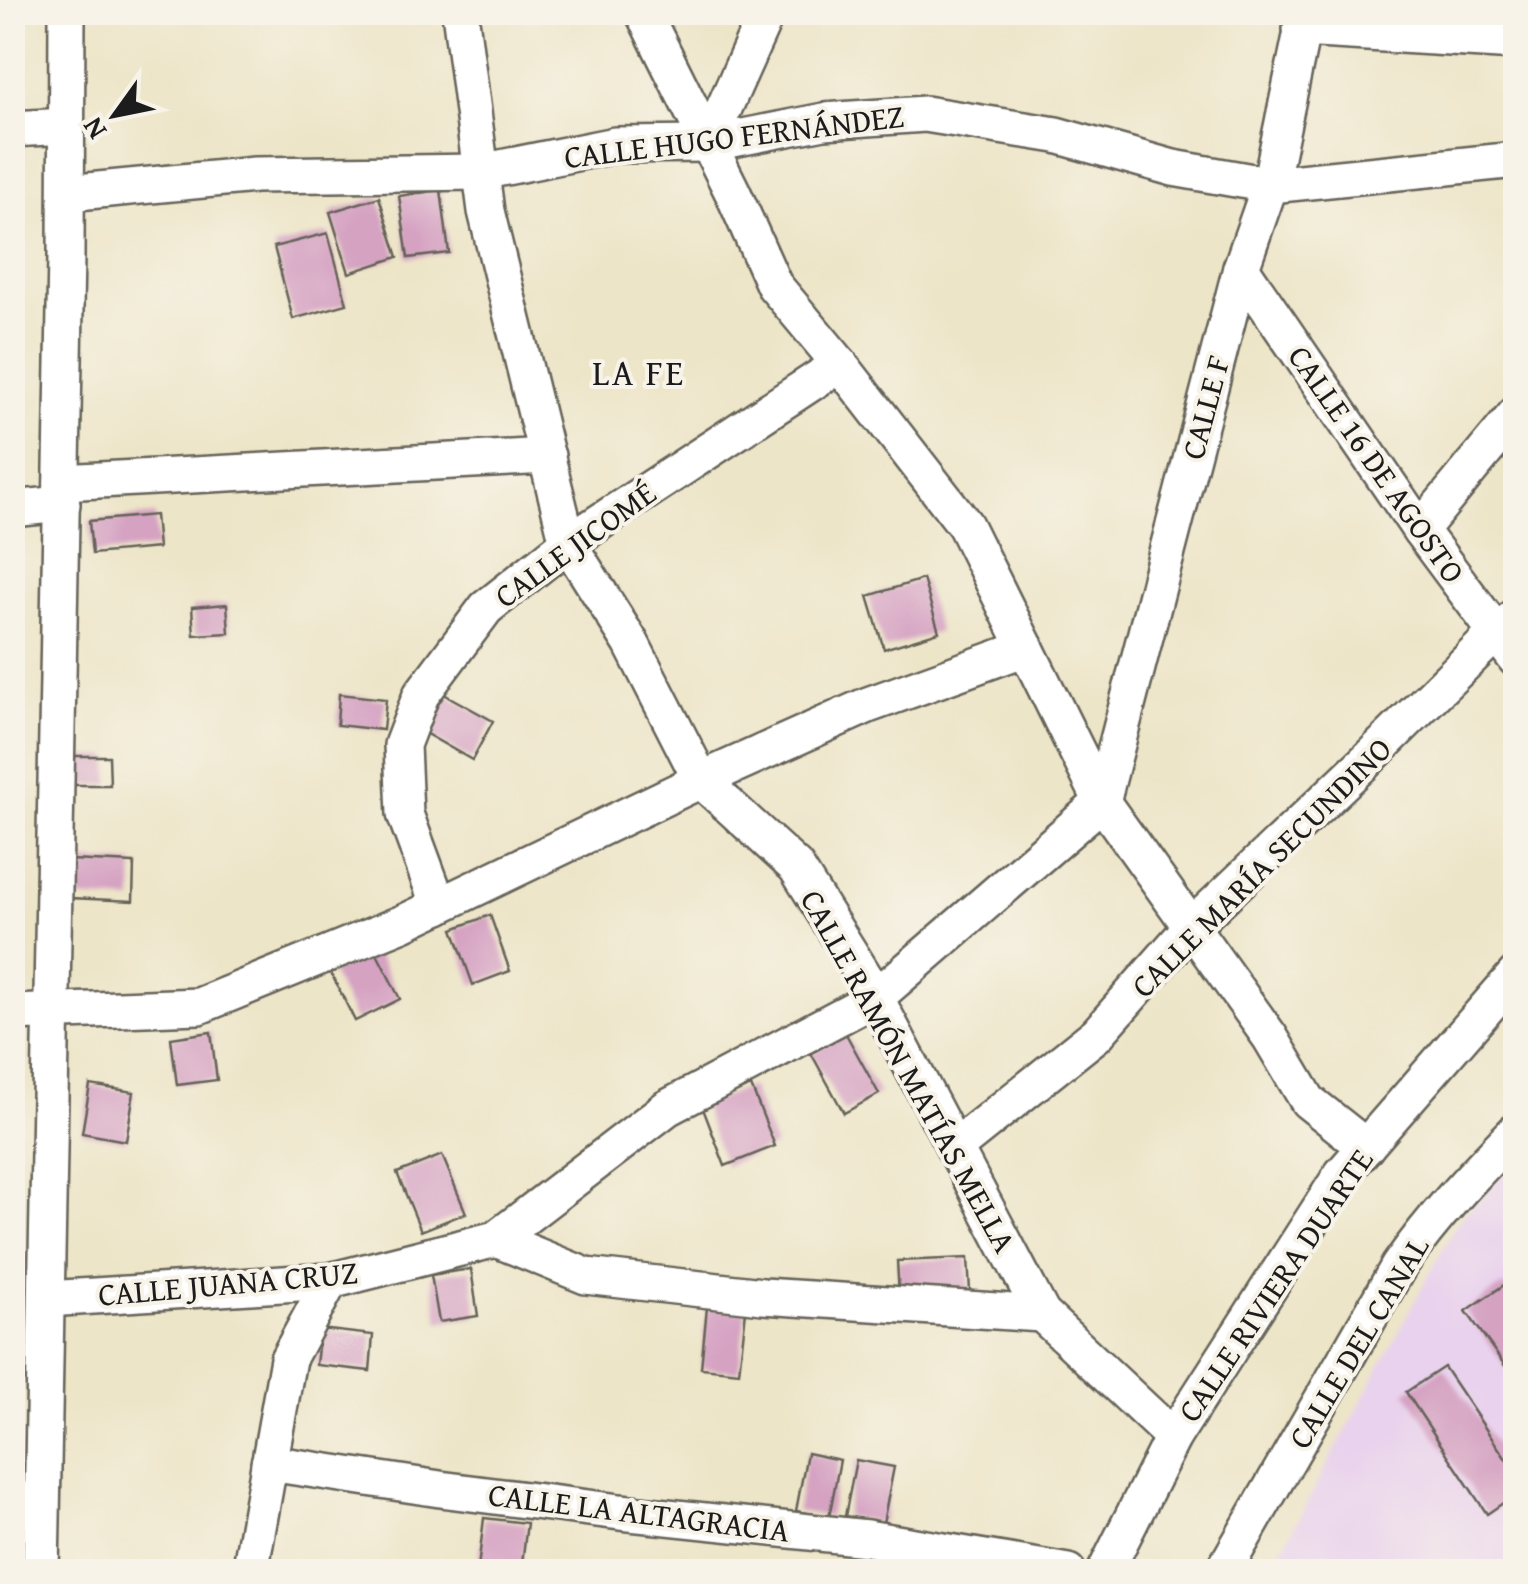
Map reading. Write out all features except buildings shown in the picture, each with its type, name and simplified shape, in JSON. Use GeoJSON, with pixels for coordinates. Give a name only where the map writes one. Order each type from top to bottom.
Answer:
{"type":"FeatureCollection","features":[{"type":"Feature","properties":{"kind":"street"},"geometry":{"type":"LineString","coordinates":[[41,1572],[28,1440],[46,1299],[67,12]]}},
{"type":"Feature","properties":{"kind":"street","name":"CALLE RAMÓN MATÍAS MELLA"},"geometry":{"type":"LineString","coordinates":[[460,12],[486,211],[568,543],[631,643],[701,780],[796,867],[864,976],[1042,1314],[1173,1438]]}},
{"type":"Feature","properties":{"kind":"street"},"geometry":{"type":"LineString","coordinates":[[643,12],[774,285],[965,525],[1102,802],[1270,1037],[1308,1100],[1366,1147]]}},
{"type":"Feature","properties":{"kind":"street"},"geometry":{"type":"LineString","coordinates":[[708,144],[767,12]]}},
{"type":"Feature","properties":{"kind":"street"},"geometry":{"type":"LineString","coordinates":[[1304,21],[1516,42]]}},
{"type":"Feature","properties":{"kind":"street","name":"CALLE F"},"geometry":{"type":"LineString","coordinates":[[1102,802],[1241,268],[1270,185],[1304,21]]}},
{"type":"Feature","properties":{"kind":"street","name":"CALLE HUGO FERNÁNDEZ"},"geometry":{"type":"LineString","coordinates":[[66,193],[256,176],[481,172],[615,145],[708,144],[824,121],[926,114],[1056,135],[1173,168],[1270,185],[1516,160]]}},
{"type":"Feature","properties":{"kind":"street"},"geometry":{"type":"LineString","coordinates":[[12,130],[66,126]]}},
{"type":"Feature","properties":{"kind":"street","name":"CALLE 16 DE AGOSTO"},"geometry":{"type":"LineString","coordinates":[[1241,268],[1420,530],[1509,636]]}},
{"type":"Feature","properties":{"kind":"street","name":"CALLE JICOMÉ"},"geometry":{"type":"LineString","coordinates":[[440,906],[404,814],[402,745],[422,695],[486,608],[568,543],[840,364]]}},
{"type":"Feature","properties":{"kind":"street"},"geometry":{"type":"LineString","coordinates":[[1420,530],[1516,414]]}},
{"type":"Feature","properties":{"kind":"street"},"geometry":{"type":"LineString","coordinates":[[12,509],[62,493],[546,456]]}},
{"type":"Feature","properties":{"kind":"street","name":"CALLE MARÍA SECUNDINO"},"geometry":{"type":"LineString","coordinates":[[954,1148],[1097,1034],[1191,927],[1366,762],[1509,636]]}},
{"type":"Feature","properties":{"kind":"street"},"geometry":{"type":"LineString","coordinates":[[12,1013],[199,1006],[403,923],[868,705],[1026,648]]}},
{"type":"Feature","properties":{"kind":"street","name":"CALLE JUANA CRUZ"},"geometry":{"type":"LineString","coordinates":[[46,1299],[330,1281],[496,1239],[667,1108],[875,998],[1102,802]]}},
{"type":"Feature","properties":{"kind":"street","name":"CALLE RIVIERA DUARTE"},"geometry":{"type":"LineString","coordinates":[[1105,1572],[1173,1438],[1342,1174],[1516,974]]}},
{"type":"Feature","properties":{"kind":"street","name":"CALLE DEL CANAL"},"geometry":{"type":"LineString","coordinates":[[1223,1572],[1399,1266],[1424,1229],[1516,1131]]}},
{"type":"Feature","properties":{"kind":"street"},"geometry":{"type":"LineString","coordinates":[[496,1239],[586,1276],[763,1296],[1042,1314]]}},
{"type":"Feature","properties":{"kind":"street"},"geometry":{"type":"LineString","coordinates":[[250,1572],[288,1360],[330,1281]]}},
{"type":"Feature","properties":{"kind":"street","name":"CALLE LA ALTAGRACIA"},"geometry":{"type":"LineString","coordinates":[[269,1463],[458,1492],[867,1538],[1068,1572]]}},
{"type":"Feature","properties":{"kind":"shaded area"},"geometry":{"type":"Polygon","coordinates":[[[1515,1161],[1515,1571],[1270,1572],[1458,1221],[1515,1161]]]}},
{"type":"Feature","properties":{"kind":"district","name":"LA FE"},"geometry":{"type":"Point","coordinates":[639,372]}}]}
